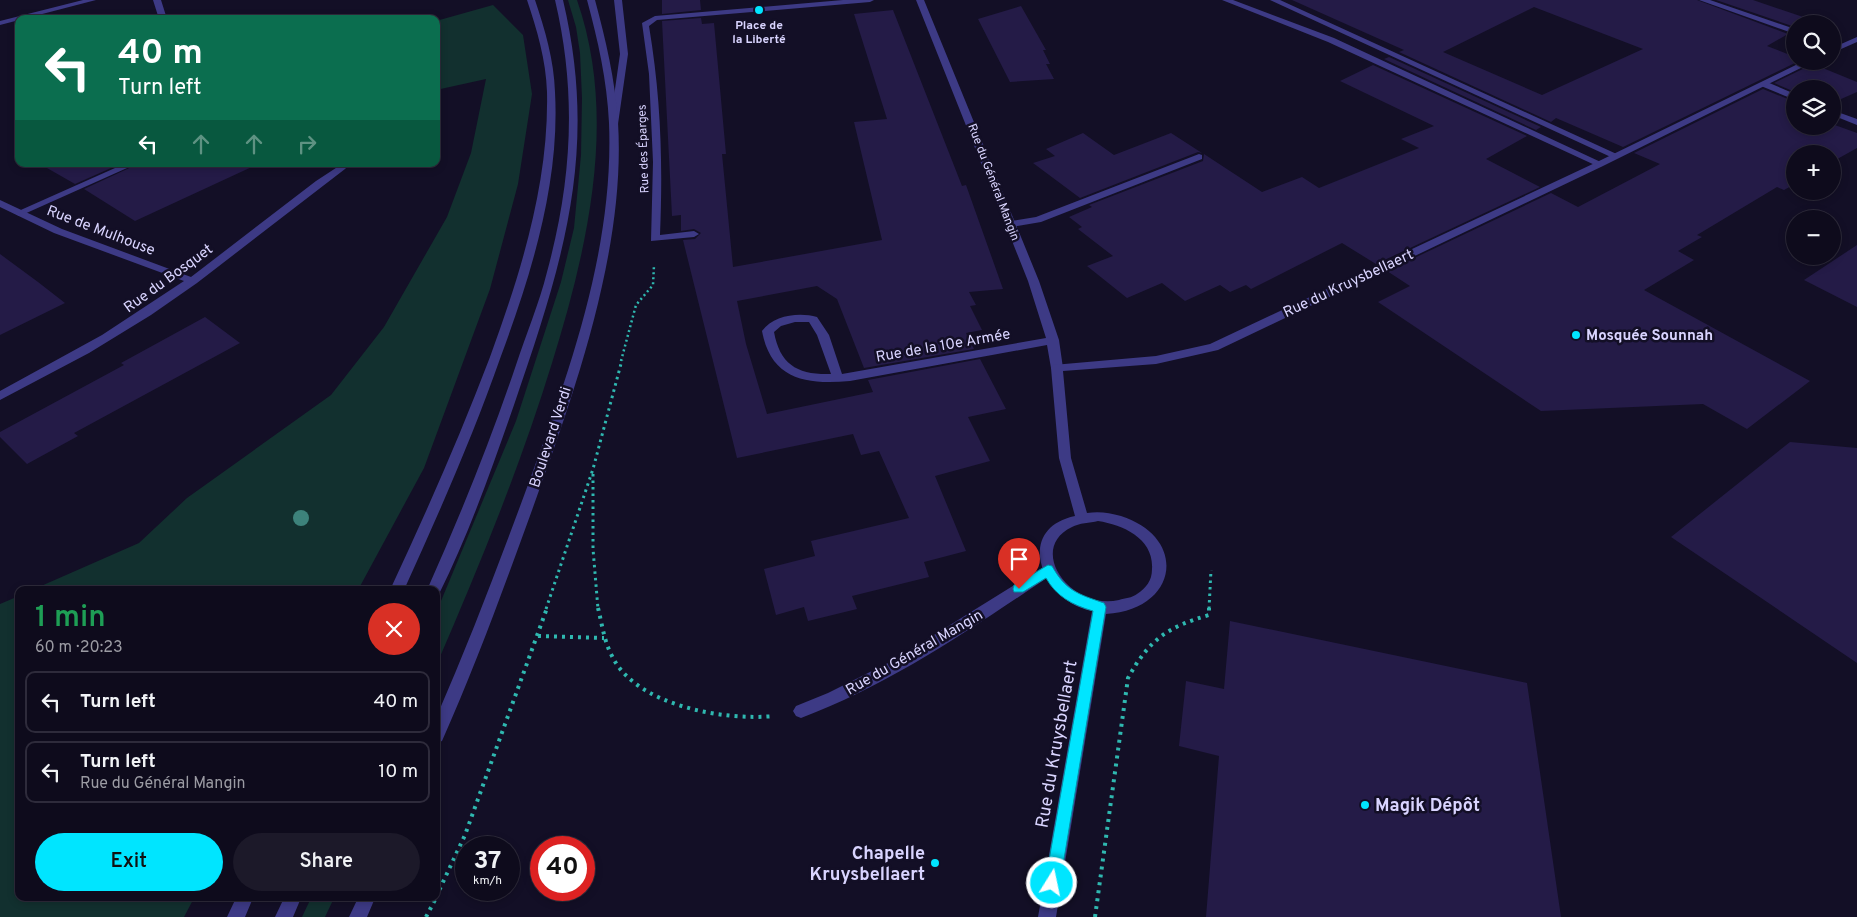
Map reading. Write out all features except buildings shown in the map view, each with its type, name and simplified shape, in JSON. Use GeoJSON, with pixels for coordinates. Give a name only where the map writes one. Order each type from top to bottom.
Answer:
{"type":"FeatureCollection","features":[{"type":"Feature","properties":{"kind":"street"},"geometry":{"type":"LineString","coordinates":[[32,15],[92,0]]}},
{"type":"Feature","properties":{"kind":"street"},"geometry":{"type":"LineString","coordinates":[[156,0],[162,15]]}},
{"type":"Feature","properties":{"kind":"street"},"geometry":{"type":"LineString","coordinates":[[399,586],[468,430],[508,323],[538,224],[547,168],[551,109],[550,74],[541,27],[531,0]]}},
{"type":"Feature","properties":{"kind":"street"},"geometry":{"type":"LineString","coordinates":[[436,586],[501,426],[552,273],[561,233],[573,157],[574,108],[569,47],[559,0]]}},
{"type":"Feature","properties":{"kind":"street","name":"Boulevard Verdi"},"geometry":{"type":"LineString","coordinates":[[591,0],[607,54],[614,124]]}},
{"type":"Feature","properties":{"kind":"street","name":"Boulevard Verdi"},"geometry":{"type":"LineString","coordinates":[[440,727],[480,633],[517,537],[547,451],[583,332],[603,254],[612,179],[614,124],[624,63],[624,38],[618,0]]}},
{"type":"Feature","properties":{"kind":"street","name":"Rue des Éparges"},"geometry":{"type":"LineString","coordinates":[[655,239],[658,162],[652,74],[644,30],[648,21],[724,9],[870,0]]}},
{"type":"Feature","properties":{"kind":"street","name":"Rue du Général Mangin"},"geometry":{"type":"LineString","coordinates":[[920,0],[1011,224],[1042,306],[1052,340],[1057,368]]}},
{"type":"Feature","properties":{"kind":"street"},"geometry":{"type":"LineString","coordinates":[[1226,0],[1315,33],[1375,59],[1600,164]]}},
{"type":"Feature","properties":{"kind":"street"},"geometry":{"type":"LineString","coordinates":[[1274,0],[1616,156]]}},
{"type":"Feature","properties":{"kind":"street"},"geometry":{"type":"LineString","coordinates":[[1703,0],[1786,29]]}},
{"type":"Feature","properties":{"kind":"street"},"geometry":{"type":"LineString","coordinates":[[0,23],[15,19]]}},
{"type":"Feature","properties":{"kind":"street"},"geometry":{"type":"LineString","coordinates":[[1841,46],[1857,39]]}},
{"type":"Feature","properties":{"kind":"street","name":"Rue du Kruysbellaert"},"geometry":{"type":"LineString","coordinates":[[1057,368],[1162,360],[1214,347],[1600,164],[1793,70]]}},
{"type":"Feature","properties":{"kind":"street"},"geometry":{"type":"LineString","coordinates":[[1764,84],[1786,93]]}},
{"type":"Feature","properties":{"kind":"street"},"geometry":{"type":"LineString","coordinates":[[1841,116],[1857,122]]}},
{"type":"Feature","properties":{"kind":"street"},"geometry":{"type":"LineString","coordinates":[[1011,224],[1038,220],[1200,157]]}},
{"type":"Feature","properties":{"kind":"street"},"geometry":{"type":"LineString","coordinates":[[19,213],[124,167]]}},
{"type":"Feature","properties":{"kind":"street","name":"Rue du Bosquet"},"geometry":{"type":"LineString","coordinates":[[0,396],[121,329],[193,281],[286,207],[342,168]]}},
{"type":"Feature","properties":{"kind":"street","name":"Rue de Mulhouse"},"geometry":{"type":"LineString","coordinates":[[0,203],[58,231],[193,281]]}},
{"type":"Feature","properties":{"kind":"street"},"geometry":{"type":"LineString","coordinates":[[655,239],[694,234]]}},
{"type":"Feature","properties":{"kind":"street","name":"Rue de la 10e Armée"},"geometry":{"type":"LineString","coordinates":[[838,378],[823,335],[813,319],[801,318],[780,322],[768,330],[777,358],[790,371],[813,377],[838,378],[1052,340]]}},
{"type":"Feature","properties":{"kind":"street"},"geometry":{"type":"LineString","coordinates":[[1057,368],[1065,458],[1082,518]]}},
{"type":"Feature","properties":{"kind":"street"},"geometry":{"type":"LineString","coordinates":[[1106,517],[1131,525],[1150,540],[1160,560],[1158,579],[1146,596],[1125,606],[1100,607],[1082,603],[1067,594],[1055,583],[1048,570],[1045,556],[1051,537],[1061,527],[1082,518],[1106,517]]}},
{"type":"Feature","properties":{"kind":"street","name":"Rue du Général Mangin"},"geometry":{"type":"LineString","coordinates":[[801,711],[828,701],[879,674],[973,618],[1048,570]]}},
{"type":"Feature","properties":{"kind":"street","name":"Rue du Kruysbellaert"},"geometry":{"type":"LineString","coordinates":[[1047,917],[1100,607]]}},
{"type":"Feature","properties":{"kind":"street"},"geometry":{"type":"LineString","coordinates":[[236,917],[244,901]]}},
{"type":"Feature","properties":{"kind":"street"},"geometry":{"type":"LineString","coordinates":[[284,916],[292,901]]}},
{"type":"Feature","properties":{"kind":"street"},"geometry":{"type":"LineString","coordinates":[[358,917],[366,901]]}},
{"type":"Feature","properties":{"kind":"path"},"geometry":{"type":"LineString","coordinates":[[440,888],[465,835],[538,636],[593,469],[636,305],[653,286],[655,239]]}},
{"type":"Feature","properties":{"kind":"path"},"geometry":{"type":"LineString","coordinates":[[593,469],[595,570],[604,638],[611,655],[623,673],[654,694],[680,706],[711,714],[743,718],[771,717],[801,711]]}},
{"type":"Feature","properties":{"kind":"path"},"geometry":{"type":"LineString","coordinates":[[1095,917],[1128,678],[1138,659],[1154,640],[1170,627],[1209,615],[1211,570]]}},
{"type":"Feature","properties":{"kind":"path"},"geometry":{"type":"LineString","coordinates":[[538,636],[604,638]]}},
{"type":"Feature","properties":{"kind":"path"},"geometry":{"type":"LineString","coordinates":[[426,917],[434,901]]}},
{"type":"Feature","properties":{"kind":"green space"},"geometry":{"type":"Polygon","coordinates":[[[568,0],[577,0],[589,45],[595,90],[597,136],[587,228],[565,319],[540,402],[513,478],[440,656],[440,603],[516,421],[561,282],[574,228],[581,155],[582,98],[580,53],[576,27],[568,0]]]}},
{"type":"Feature","properties":{"kind":"green space"},"geometry":{"type":"Polygon","coordinates":[[[493,5],[523,35],[532,94],[518,184],[490,289],[424,468],[360,586],[41,586],[139,543],[187,498],[331,395],[384,327],[447,217],[471,153],[486,79],[440,89],[440,20],[493,5]]]}},
{"type":"Feature","properties":{"kind":"green space"},"geometry":{"type":"Polygon","coordinates":[[[15,598],[15,901],[192,901],[184,917],[0,917],[0,604],[15,598]]]}},
{"type":"Feature","properties":{"kind":"green space"},"geometry":{"type":"Polygon","coordinates":[[[310,901],[333,901],[325,917],[302,917],[310,901]]]}},
{"type":"Feature","properties":{"kind":"place","name":"Place de la Liberté"},"geometry":{"type":"Point","coordinates":[759,10]}},
{"type":"Feature","properties":{"kind":"place","name":"Mosquée Sounnah"},"geometry":{"type":"Point","coordinates":[1576,335]}},
{"type":"Feature","properties":{"kind":"place","name":"Magik Dépôt"},"geometry":{"type":"Point","coordinates":[1365,805]}},
{"type":"Feature","properties":{"kind":"place","name":"Chapelle Kruysbellaert"},"geometry":{"type":"Point","coordinates":[935,863]}},
{"type":"Feature","properties":{"kind":"route"},"geometry":{"type":"LineString","coordinates":[[1019,589],[1048,570],[1055,583],[1074,599],[1100,607],[1052,883]]}}]}
